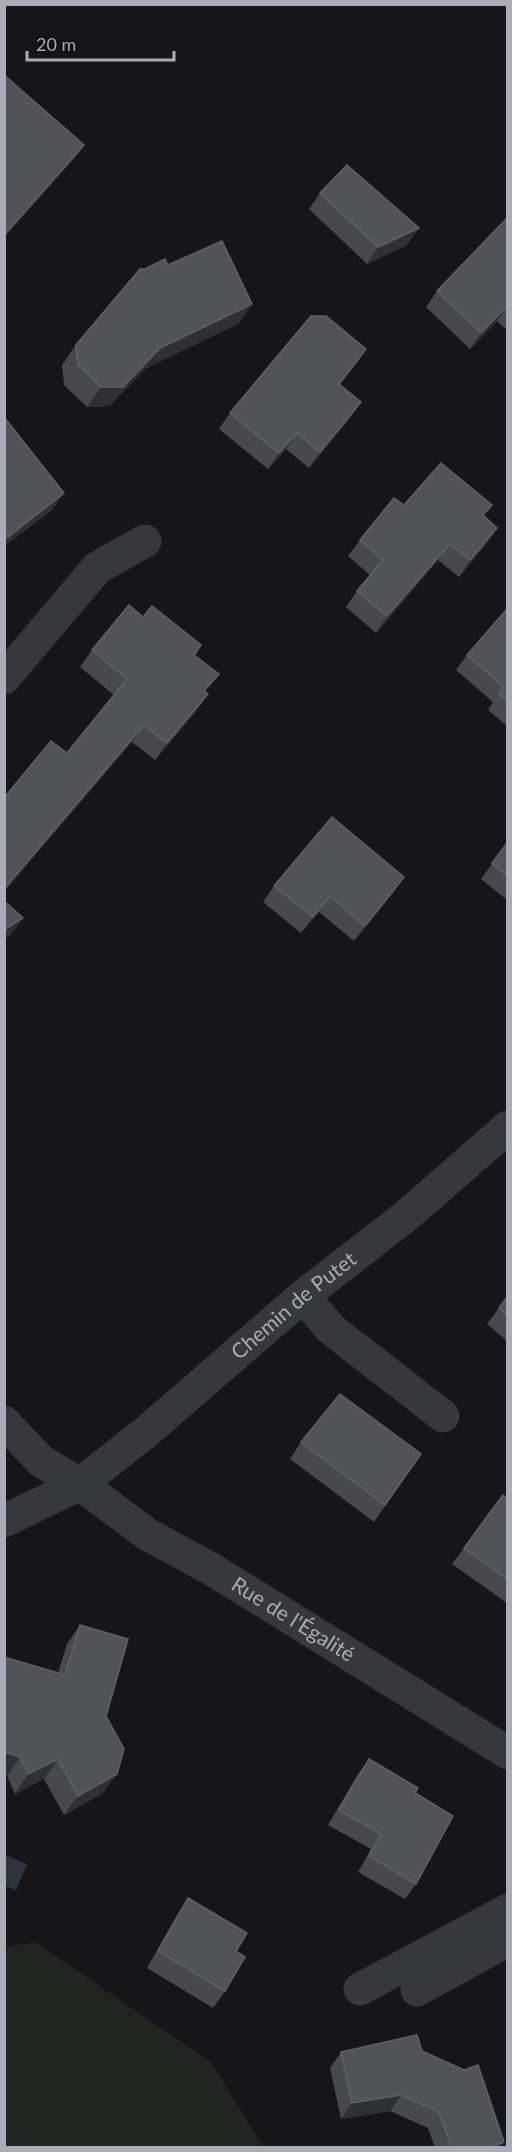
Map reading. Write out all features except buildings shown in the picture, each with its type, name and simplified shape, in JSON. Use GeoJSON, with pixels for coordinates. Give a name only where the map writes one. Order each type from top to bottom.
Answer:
{"type":"FeatureCollection","features":[{"type":"Feature","properties":{"kind":"street"},"geometry":{"type":"LineString","coordinates":[[4,678],[97,568],[145,541]]}},
{"type":"Feature","properties":{"kind":"street","name":"Chemin de Putet"},"geometry":{"type":"LineString","coordinates":[[4,1521],[80,1484],[146,1432],[303,1296],[406,1216],[507,1127]]}},
{"type":"Feature","properties":{"kind":"street"},"geometry":{"type":"LineString","coordinates":[[303,1296],[331,1329],[443,1416]]}},
{"type":"Feature","properties":{"kind":"street","name":"Rue de l'Égalité"},"geometry":{"type":"LineString","coordinates":[[4,1422],[41,1461],[80,1484],[147,1534],[213,1570],[507,1753]]}},
{"type":"Feature","properties":{"kind":"street"},"geometry":{"type":"LineString","coordinates":[[360,1989],[507,1910]]}},
{"type":"Feature","properties":{"kind":"street"},"geometry":{"type":"LineString","coordinates":[[417,1990],[507,1940]]}},
{"type":"Feature","properties":{"kind":"shaded area"},"geometry":{"type":"Polygon","coordinates":[[[5,1855],[27,1864],[16,1890],[5,1886],[5,1855]]]}},
{"type":"Feature","properties":{"kind":"shaded area"},"geometry":{"type":"Polygon","coordinates":[[[35,1942],[211,2062],[263,2147],[5,2147],[5,1947],[35,1942]]]}}]}
